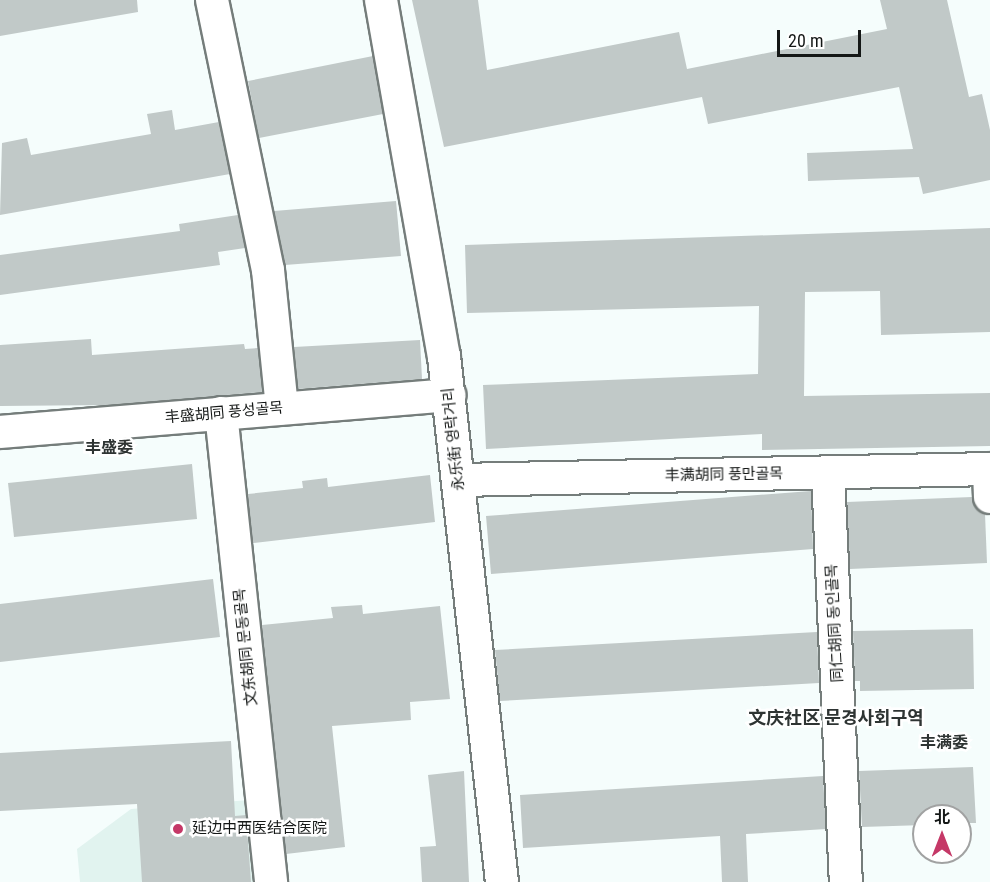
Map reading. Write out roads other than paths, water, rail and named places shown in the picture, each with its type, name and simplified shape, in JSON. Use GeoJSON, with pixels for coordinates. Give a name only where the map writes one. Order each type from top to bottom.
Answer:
{"type":"FeatureCollection","features":[{"type":"Feature","properties":{"kind":"street"},"geometry":{"type":"LineString","coordinates":[[213,0],[268,270],[282,408]]}},
{"type":"Feature","properties":{"kind":"street","name":"永乐街 영락거리"},"geometry":{"type":"LineString","coordinates":[[381,0],[449,395],[502,882]]}},
{"type":"Feature","properties":{"kind":"street","name":"丰盛胡同 풍성골목"},"geometry":{"type":"LineString","coordinates":[[0,432],[449,395]]}},
{"type":"Feature","properties":{"kind":"street","name":"文东胡同 문동골목"},"geometry":{"type":"LineString","coordinates":[[221,413],[270,882]]}},
{"type":"Feature","properties":{"kind":"street","name":"丰满胡同 풍만골목"},"geometry":{"type":"LineString","coordinates":[[458,480],[828,473],[990,478]]}},
{"type":"Feature","properties":{"kind":"street","name":"同仁胡同 동인골목"},"geometry":{"type":"LineString","coordinates":[[828,473],[846,882]]}},
{"type":"Feature","properties":{"kind":"place","name":"延边中西医结合医院"},"geometry":{"type":"Point","coordinates":[178,829]}},
{"type":"Feature","properties":{"kind":"district","name":"丰盛委"},"geometry":{"type":"Point","coordinates":[109,448]}},
{"type":"Feature","properties":{"kind":"district","name":"文庆社区 문경사회구역"},"geometry":{"type":"Point","coordinates":[836,718]}},
{"type":"Feature","properties":{"kind":"district","name":"丰满委"},"geometry":{"type":"Point","coordinates":[944,743]}}]}
